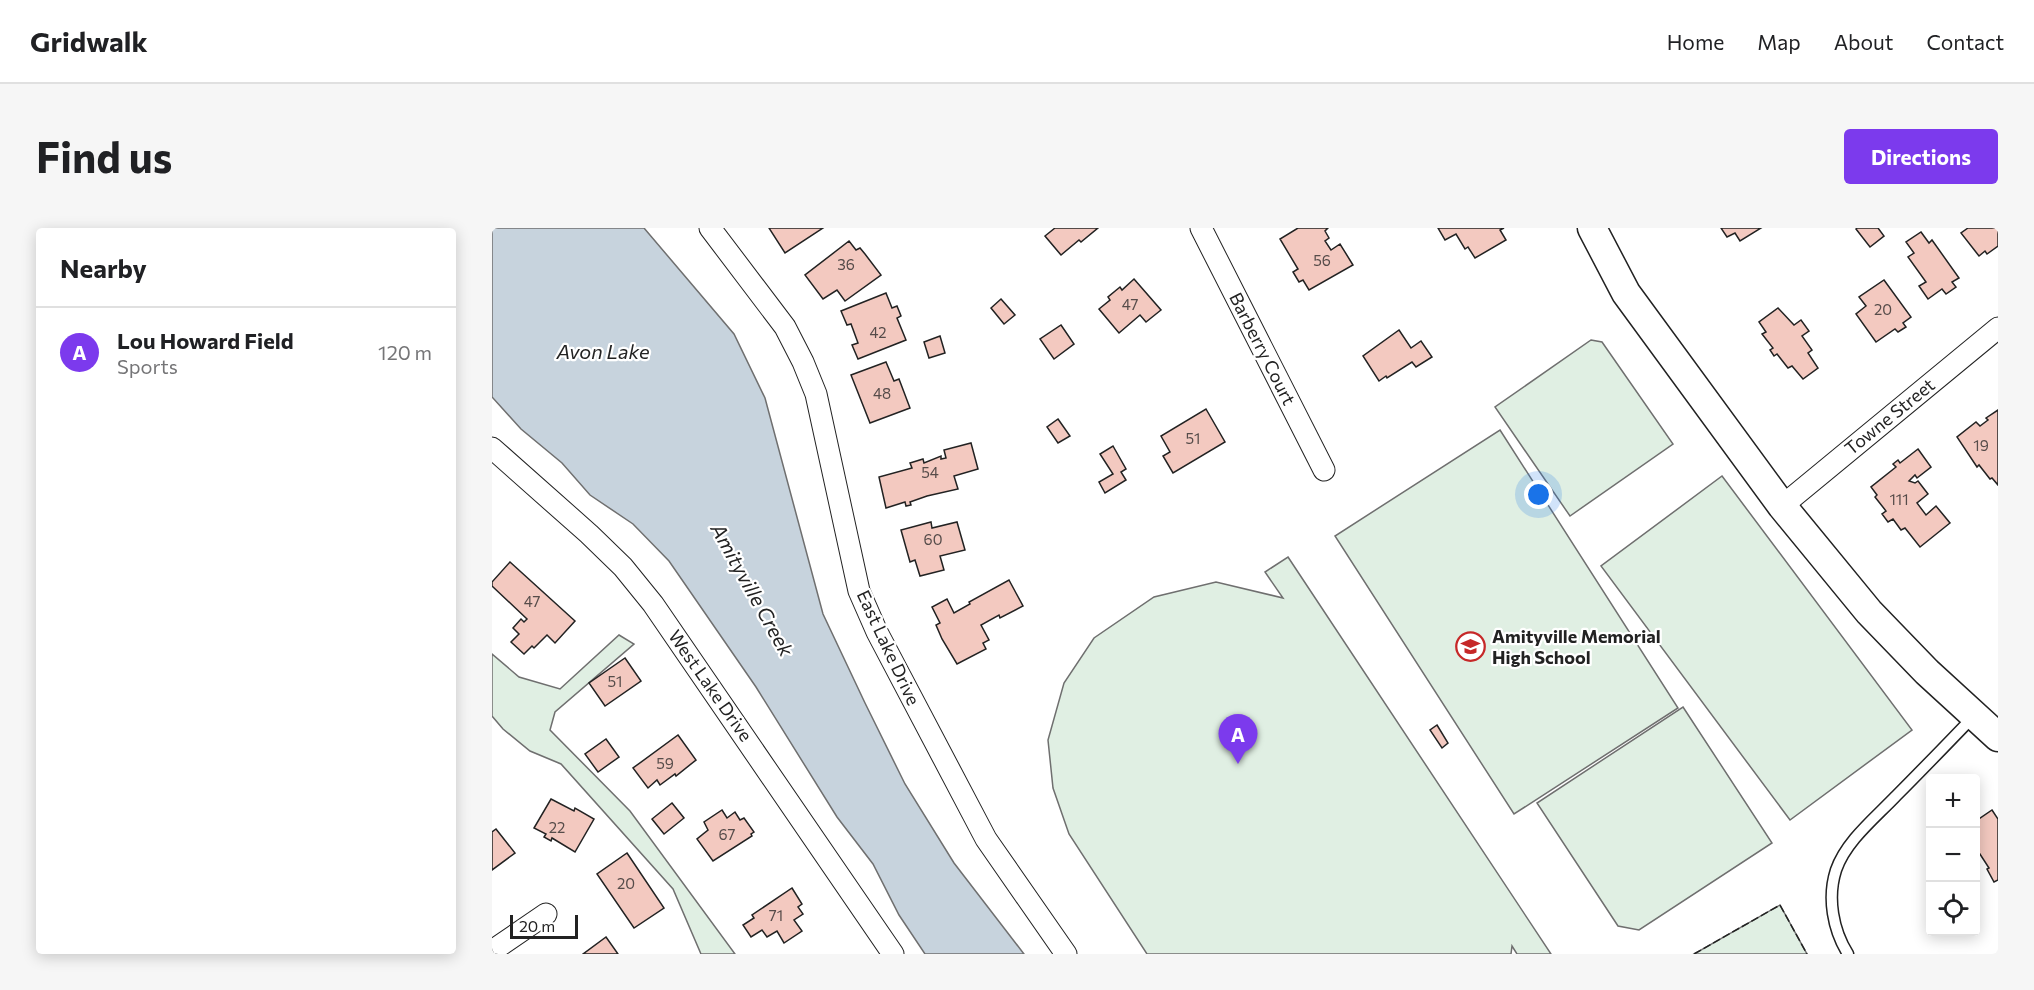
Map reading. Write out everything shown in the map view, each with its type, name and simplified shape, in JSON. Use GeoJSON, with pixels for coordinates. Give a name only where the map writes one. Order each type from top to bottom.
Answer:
{"type":"FeatureCollection","features":[{"type":"Feature","properties":{"kind":"main road"},"geometry":{"type":"LineString","coordinates":[[1593,228],[1626,293],[1782,506],[1869,612],[1927,672],[1998,737]]}},
{"type":"Feature","properties":{"kind":"street","name":"East Lake Drive"},"geometry":{"type":"LineString","coordinates":[[710,228],[785,327],[803,362],[816,394],[859,591],[877,632],[986,839],[1066,954]]}},
{"type":"Feature","properties":{"kind":"street","name":"Barberry Court"},"geometry":{"type":"LineString","coordinates":[[1201,228],[1324,470]]}},
{"type":"Feature","properties":{"kind":"street","name":"Towne Street"},"geometry":{"type":"LineString","coordinates":[[1782,506],[1998,328]]}},
{"type":"Feature","properties":{"kind":"street","name":"West Lake Drive"},"geometry":{"type":"LineString","coordinates":[[492,448],[590,534],[623,567],[645,595],[823,850],[893,954]]}},
{"type":"Feature","properties":{"kind":"street"},"geometry":{"type":"LineString","coordinates":[[492,951],[546,914]]}},
{"type":"Feature","properties":{"kind":"lane"},"geometry":{"type":"LineString","coordinates":[[1848,954],[1840,942],[1834,920],[1832,891],[1836,870],[1845,852],[1867,826],[1975,716]]}},
{"type":"Feature","properties":{"kind":"green space"},"geometry":{"type":"Polygon","coordinates":[[[1591,340],[1602,342],[1673,444],[1570,516],[1495,407],[1591,340]]]}},
{"type":"Feature","properties":{"kind":"green space"},"geometry":{"type":"Polygon","coordinates":[[[1500,430],[1678,708],[1514,814],[1335,536],[1500,430]]]}},
{"type":"Feature","properties":{"kind":"green space"},"geometry":{"type":"Polygon","coordinates":[[[1722,476],[1912,730],[1790,820],[1601,566],[1722,476]]]}},
{"type":"Feature","properties":{"kind":"green space"},"geometry":{"type":"Polygon","coordinates":[[[1288,557],[1551,954],[1517,954],[1512,946],[1511,954],[1147,954],[1069,834],[1053,788],[1048,740],[1064,683],[1094,638],[1154,597],[1216,582],[1283,598],[1265,572],[1288,557]]]}},
{"type":"Feature","properties":{"kind":"green space"},"geometry":{"type":"Polygon","coordinates":[[[619,635],[634,644],[555,712],[550,730],[630,811],[735,954],[701,954],[673,889],[561,764],[530,751],[503,729],[492,716],[492,654],[519,677],[560,689],[619,635]]]}},
{"type":"Feature","properties":{"kind":"green space"},"geometry":{"type":"Polygon","coordinates":[[[1683,707],[1772,843],[1639,930],[1618,926],[1537,803],[1683,707]]]}},
{"type":"Feature","properties":{"kind":"green space"},"geometry":{"type":"Polygon","coordinates":[[[1780,905],[1807,954],[1694,954],[1780,905]]]}},
{"type":"Feature","properties":{"kind":"water","name":"Avon Lake"},"geometry":{"type":"Polygon","coordinates":[[[492,228],[644,228],[734,334],[765,398],[823,614],[905,784],[954,863],[1024,954],[925,954],[899,915],[873,864],[837,817],[756,687],[669,561],[633,524],[590,495],[562,463],[521,429],[492,397],[492,228]]]}},
{"type":"Feature","properties":{"kind":"building"},"geometry":{"type":"Polygon","coordinates":[[[769,228],[823,228],[785,253],[769,228]]]}},
{"type":"Feature","properties":{"kind":"building"},"geometry":{"type":"Polygon","coordinates":[[[1055,228],[1098,228],[1061,255],[1045,236],[1055,228]]]}},
{"type":"Feature","properties":{"kind":"building"},"geometry":{"type":"Polygon","coordinates":[[[1298,228],[1328,228],[1325,231],[1329,238],[1325,241],[1331,250],[1340,244],[1353,265],[1309,290],[1303,280],[1299,282],[1293,272],[1298,269],[1280,239],[1298,228]]]}},
{"type":"Feature","properties":{"kind":"building"},"geometry":{"type":"Polygon","coordinates":[[[1438,228],[1504,228],[1500,230],[1506,240],[1475,258],[1468,247],[1465,249],[1456,234],[1445,240],[1438,228]]]}},
{"type":"Feature","properties":{"kind":"building"},"geometry":{"type":"Polygon","coordinates":[[[1721,228],[1761,228],[1740,241],[1735,233],[1727,237],[1721,228]]]}},
{"type":"Feature","properties":{"kind":"building"},"geometry":{"type":"Polygon","coordinates":[[[1857,228],[1878,228],[1884,236],[1870,247],[1857,228]]]}},
{"type":"Feature","properties":{"kind":"building"},"geometry":{"type":"Polygon","coordinates":[[[1968,228],[1998,228],[1998,246],[1987,254],[1985,251],[1979,256],[1961,233],[1968,228]]]}},
{"type":"Feature","properties":{"kind":"building"},"geometry":{"type":"Polygon","coordinates":[[[1921,232],[1929,243],[1932,240],[1959,278],[1952,282],[1956,287],[1946,294],[1942,289],[1928,299],[1919,286],[1926,282],[1908,257],[1914,253],[1906,242],[1921,232]]]}},
{"type":"Feature","properties":{"kind":"building"},"geometry":{"type":"Polygon","coordinates":[[[849,241],[856,250],[860,248],[881,275],[845,301],[837,290],[823,299],[805,275],[849,241]]]}},
{"type":"Feature","properties":{"kind":"building"},"geometry":{"type":"Polygon","coordinates":[[[1134,279],[1161,310],[1146,322],[1140,315],[1119,333],[1099,309],[1110,300],[1108,297],[1120,287],[1122,290],[1134,279]]]}},
{"type":"Feature","properties":{"kind":"building"},"geometry":{"type":"Polygon","coordinates":[[[1884,280],[1911,317],[1903,323],[1906,327],[1898,332],[1895,329],[1876,342],[1856,314],[1866,306],[1859,297],[1884,280]]]}},
{"type":"Feature","properties":{"kind":"building"},"geometry":{"type":"Polygon","coordinates":[[[886,293],[892,308],[897,306],[901,316],[897,318],[906,340],[858,359],[852,345],[858,343],[851,324],[847,325],[841,311],[886,293]]]}},
{"type":"Feature","properties":{"kind":"building"},"geometry":{"type":"Polygon","coordinates":[[[1001,299],[1015,315],[1004,324],[991,308],[1001,299]]]}},
{"type":"Feature","properties":{"kind":"building"},"geometry":{"type":"Polygon","coordinates":[[[1778,308],[1794,325],[1801,320],[1809,331],[1802,336],[1812,350],[1808,353],[1818,368],[1803,379],[1792,366],[1788,368],[1777,354],[1774,356],[1770,350],[1773,348],[1762,334],[1766,332],[1759,322],[1778,308]]]}},
{"type":"Feature","properties":{"kind":"building"},"geometry":{"type":"Polygon","coordinates":[[[1061,325],[1074,344],[1054,359],[1040,339],[1061,325]]]}},
{"type":"Feature","properties":{"kind":"building"},"geometry":{"type":"Polygon","coordinates":[[[1399,330],[1411,348],[1421,341],[1432,357],[1416,367],[1412,362],[1379,381],[1363,356],[1399,330]]]}},
{"type":"Feature","properties":{"kind":"building"},"geometry":{"type":"Polygon","coordinates":[[[940,336],[945,353],[929,358],[924,342],[940,336]]]}},
{"type":"Feature","properties":{"kind":"building"},"geometry":{"type":"Polygon","coordinates":[[[886,362],[894,381],[899,379],[910,408],[870,423],[851,375],[886,362]]]}},
{"type":"Feature","properties":{"kind":"building"},"geometry":{"type":"Polygon","coordinates":[[[1206,409],[1225,442],[1173,473],[1163,456],[1170,452],[1161,436],[1206,409]]]}},
{"type":"Feature","properties":{"kind":"building"},"geometry":{"type":"Polygon","coordinates":[[[1998,410],[1998,485],[1979,465],[1977,467],[1957,437],[1976,422],[1980,426],[1988,420],[1986,418],[1998,410]]]}},
{"type":"Feature","properties":{"kind":"building"},"geometry":{"type":"Polygon","coordinates":[[[1058,419],[1070,436],[1058,443],[1047,427],[1058,419]]]}},
{"type":"Feature","properties":{"kind":"building"},"geometry":{"type":"Polygon","coordinates":[[[971,443],[978,469],[954,476],[958,489],[927,496],[910,502],[911,505],[906,506],[905,502],[886,508],[879,477],[912,468],[910,463],[923,459],[924,463],[941,456],[941,459],[946,458],[944,450],[971,443]]]}},
{"type":"Feature","properties":{"kind":"building"},"geometry":{"type":"Polygon","coordinates":[[[1113,446],[1126,469],[1121,472],[1126,480],[1105,493],[1099,482],[1113,474],[1100,454],[1113,446]]]}},
{"type":"Feature","properties":{"kind":"building"},"geometry":{"type":"Polygon","coordinates":[[[1918,449],[1931,467],[1917,478],[1915,475],[1909,481],[1915,483],[1918,481],[1928,494],[1917,503],[1926,515],[1936,506],[1950,523],[1920,547],[1905,528],[1901,530],[1893,519],[1888,522],[1882,514],[1886,511],[1875,497],[1877,495],[1871,487],[1896,467],[1893,464],[1898,460],[1900,463],[1918,449]]]}},
{"type":"Feature","properties":{"kind":"building"},"geometry":{"type":"Polygon","coordinates":[[[931,522],[932,528],[957,522],[965,550],[940,556],[944,570],[920,576],[915,560],[910,562],[901,530],[931,522]]]}},
{"type":"Feature","properties":{"kind":"building"},"geometry":{"type":"Polygon","coordinates":[[[510,562],[575,621],[555,643],[547,635],[524,654],[511,642],[519,634],[513,628],[521,619],[524,622],[527,619],[492,586],[492,582],[510,562]]]}},
{"type":"Feature","properties":{"kind":"building"},"geometry":{"type":"Polygon","coordinates":[[[1009,580],[1023,606],[981,625],[989,640],[983,643],[986,649],[957,664],[942,639],[936,625],[940,623],[932,607],[947,599],[954,613],[1009,580]]]}},
{"type":"Feature","properties":{"kind":"building"},"geometry":{"type":"Polygon","coordinates":[[[625,658],[641,681],[605,706],[589,683],[625,658]]]}},
{"type":"Feature","properties":{"kind":"building"},"geometry":{"type":"Polygon","coordinates":[[[1437,725],[1448,743],[1442,748],[1430,730],[1437,725]]]}},
{"type":"Feature","properties":{"kind":"building"},"geometry":{"type":"Polygon","coordinates":[[[678,735],[696,760],[676,776],[675,774],[660,785],[657,780],[648,788],[633,768],[678,735]]]}},
{"type":"Feature","properties":{"kind":"building"},"geometry":{"type":"Polygon","coordinates":[[[606,739],[619,757],[598,772],[585,754],[606,739]]]}},
{"type":"Feature","properties":{"kind":"building"},"geometry":{"type":"Polygon","coordinates":[[[551,799],[574,811],[575,808],[594,819],[575,852],[552,838],[551,841],[544,837],[546,834],[534,828],[551,799]]]}},
{"type":"Feature","properties":{"kind":"building"},"geometry":{"type":"Polygon","coordinates":[[[672,803],[684,818],[664,834],[652,819],[672,803]]]}},
{"type":"Feature","properties":{"kind":"building"},"geometry":{"type":"Polygon","coordinates":[[[722,810],[727,818],[735,812],[740,820],[744,818],[754,832],[752,836],[713,861],[697,839],[708,830],[704,822],[722,810]]]}},
{"type":"Feature","properties":{"kind":"building"},"geometry":{"type":"Polygon","coordinates":[[[1992,810],[1998,819],[1998,880],[1994,882],[1987,869],[1989,868],[1980,854],[1980,818],[1992,810]]]}},
{"type":"Feature","properties":{"kind":"building"},"geometry":{"type":"Polygon","coordinates":[[[496,829],[515,853],[492,870],[492,832],[496,829]]]}},
{"type":"Feature","properties":{"kind":"building"},"geometry":{"type":"Polygon","coordinates":[[[627,853],[664,908],[634,928],[597,874],[627,853]]]}},
{"type":"Feature","properties":{"kind":"building"},"geometry":{"type":"Polygon","coordinates":[[[792,888],[802,904],[798,907],[803,914],[794,920],[802,931],[784,943],[777,931],[767,937],[762,930],[751,937],[743,925],[754,918],[752,915],[792,888]]]}},
{"type":"Feature","properties":{"kind":"building"},"geometry":{"type":"Polygon","coordinates":[[[606,937],[618,954],[583,954],[606,937]]]}},
{"type":"Feature","properties":{"kind":"fence"},"geometry":{"type":"LineString","coordinates":[[1694,954],[1780,905],[1807,954]]}},
{"type":"Feature","properties":{"kind":"place","name":"Amityville Memorial High School"},"geometry":{"type":"Point","coordinates":[1471,647]}},
{"type":"Feature","properties":{"kind":"place","name":"Lou Howard Field"},"geometry":{"type":"Point","coordinates":[1238,764]}},
{"type":"Feature","properties":{"kind":"water label","name":"Amityville Creek"},"geometry":{"type":"Point","coordinates":[752,590]}}]}
